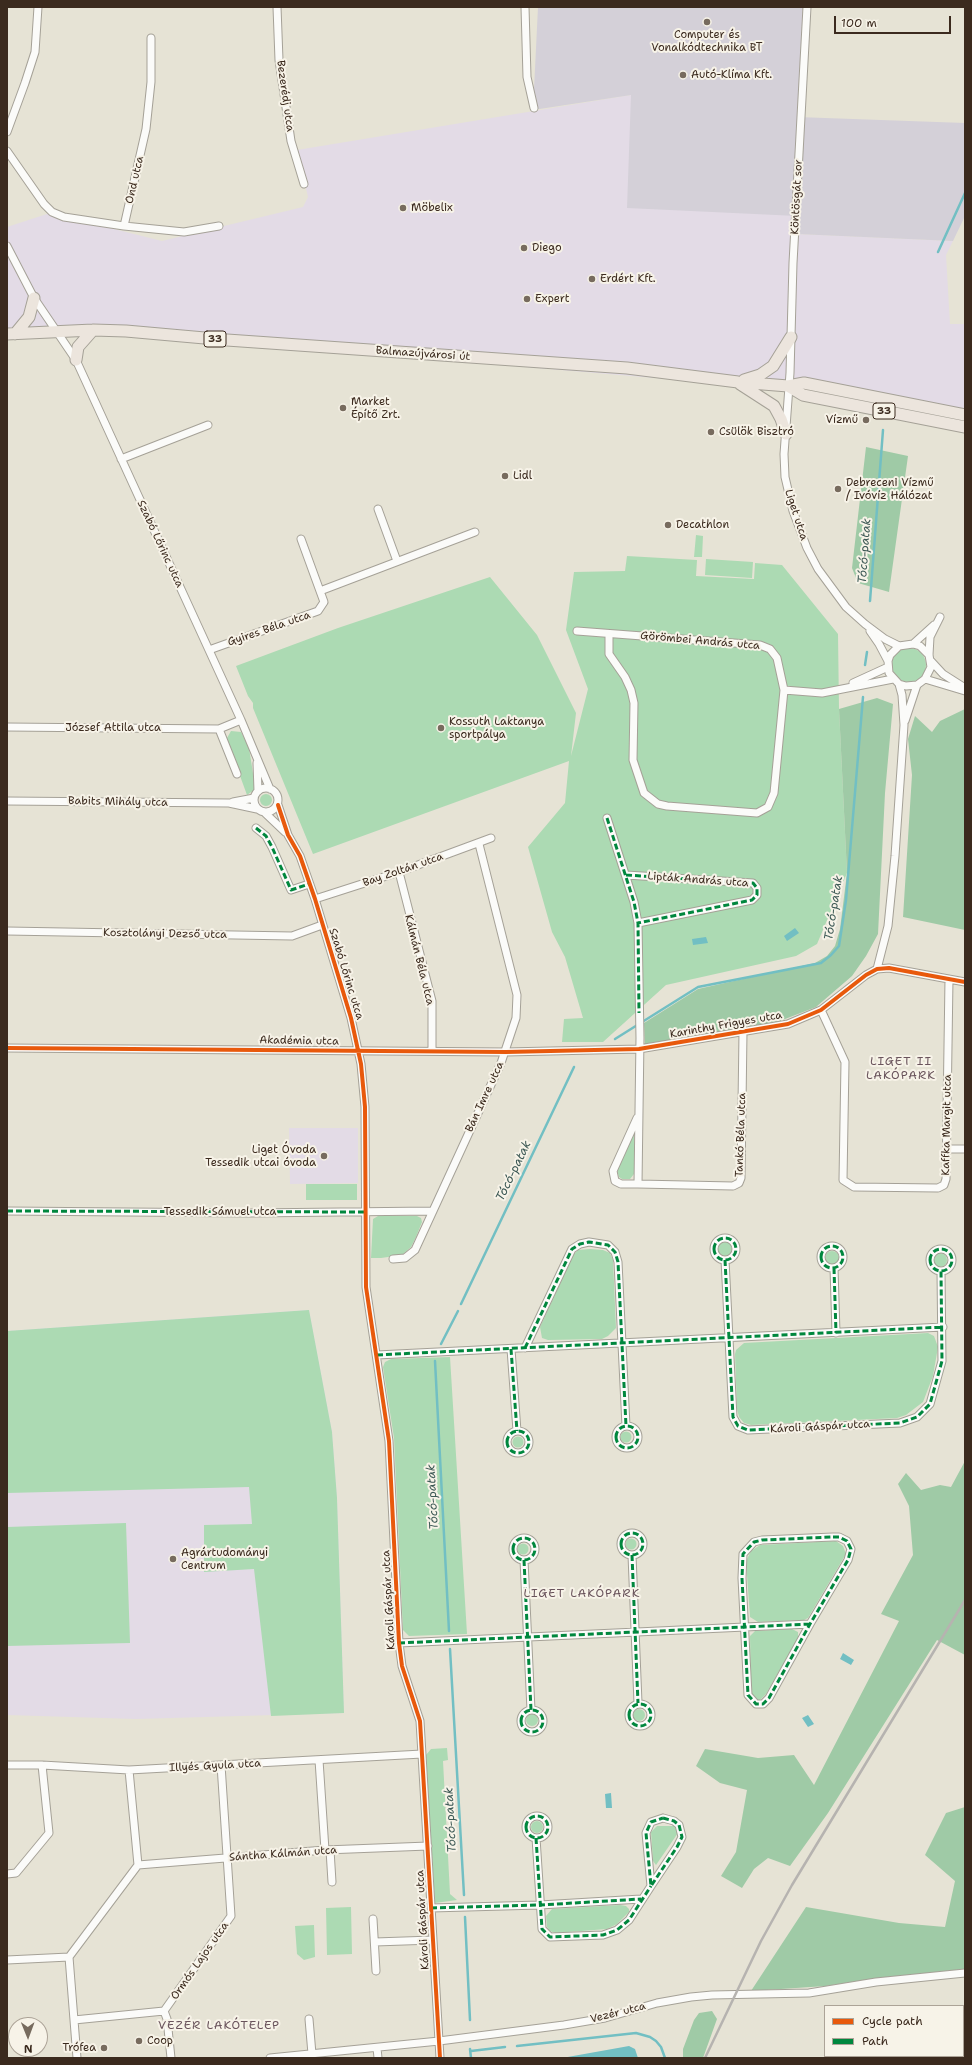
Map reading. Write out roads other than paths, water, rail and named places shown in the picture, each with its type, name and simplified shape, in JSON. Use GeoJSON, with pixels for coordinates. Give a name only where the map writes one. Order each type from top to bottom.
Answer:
{"type":"FeatureCollection","features":[{"type":"Feature","properties":{"kind":"main road"},"geometry":{"type":"LineString","coordinates":[[11,334],[29,316],[34,298]]}},
{"type":"Feature","properties":{"kind":"main road"},"geometry":{"type":"LineString","coordinates":[[76,360],[78,347],[93,330]]}},
{"type":"Feature","properties":{"kind":"main road","name":"Balmazújvárosi út"},"geometry":{"type":"LineString","coordinates":[[58,332],[93,330],[633,369],[738,382],[788,386],[808,384],[965,415]]}},
{"type":"Feature","properties":{"kind":"main road","name":"33"},"geometry":{"type":"LineString","coordinates":[[11,334],[58,332]]}},
{"type":"Feature","properties":{"kind":"main road"},"geometry":{"type":"LineString","coordinates":[[738,382],[760,375],[773,366],[791,337]]}},
{"type":"Feature","properties":{"kind":"main road"},"geometry":{"type":"LineString","coordinates":[[738,382],[774,406],[782,419],[786,434]]}},
{"type":"Feature","properties":{"kind":"main road","name":"Balmazújvárosi út"},"geometry":{"type":"LineString","coordinates":[[788,386],[803,395],[965,427]]}},
{"type":"Feature","properties":{"kind":"street"},"geometry":{"type":"LineString","coordinates":[[7,132],[23,90],[35,52],[38,7]]}},
{"type":"Feature","properties":{"kind":"street","name":"Bezerédj utca"},"geometry":{"type":"LineString","coordinates":[[277,7],[279,60],[291,141],[304,184]]}},
{"type":"Feature","properties":{"kind":"street"},"geometry":{"type":"LineString","coordinates":[[526,7],[527,76],[534,108]]}},
{"type":"Feature","properties":{"kind":"street","name":"Köntösgát sor"},"geometry":{"type":"LineString","coordinates":[[788,386],[794,235],[807,7]]}},
{"type":"Feature","properties":{"kind":"street","name":"Ond utca"},"geometry":{"type":"LineString","coordinates":[[124,226],[146,129],[151,82],[151,38]]}},
{"type":"Feature","properties":{"kind":"street"},"geometry":{"type":"LineString","coordinates":[[7,152],[44,204],[52,212],[64,217],[124,226],[184,232],[219,226]]}},
{"type":"Feature","properties":{"kind":"street","name":"Szabó Lőrinc utca"},"geometry":{"type":"LineString","coordinates":[[7,246],[34,298],[76,360],[241,720],[270,789]]}},
{"type":"Feature","properties":{"kind":"street","name":"Liget utca"},"geometry":{"type":"LineString","coordinates":[[788,386],[784,462],[789,499],[807,548],[818,569],[846,607],[885,639],[899,646]]}},
{"type":"Feature","properties":{"kind":"street"},"geometry":{"type":"LineString","coordinates":[[121,459],[208,425]]}},
{"type":"Feature","properties":{"kind":"street"},"geometry":{"type":"LineString","coordinates":[[378,509],[397,561]]}},
{"type":"Feature","properties":{"kind":"street"},"geometry":{"type":"LineString","coordinates":[[320,591],[475,532]]}},
{"type":"Feature","properties":{"kind":"street","name":"Gyires Béla utca"},"geometry":{"type":"LineString","coordinates":[[209,650],[318,611],[324,602],[301,539]]}},
{"type":"Feature","properties":{"kind":"street"},"geometry":{"type":"LineString","coordinates":[[784,690],[822,693],[842,688],[896,682],[906,686],[917,685],[926,679],[929,673],[930,637],[940,618],[913,644]]}},
{"type":"Feature","properties":{"kind":"street","name":"Liget utca"},"geometry":{"type":"LineString","coordinates":[[865,624],[879,644],[888,664]]}},
{"type":"Feature","properties":{"kind":"street","name":"Görömbei András utca"},"geometry":{"type":"LineString","coordinates":[[577,631],[760,645],[770,648],[777,658],[784,690],[774,793],[768,807],[757,813],[667,806],[658,804],[644,793],[633,760],[634,703],[631,690],[625,677],[609,654],[609,634]]}},
{"type":"Feature","properties":{"kind":"street"},"geometry":{"type":"LineString","coordinates":[[842,688],[888,664],[893,650],[899,646],[913,644],[920,646],[943,674],[965,688]]}},
{"type":"Feature","properties":{"kind":"street"},"geometry":{"type":"LineString","coordinates":[[888,664],[902,695],[904,725],[888,926],[877,969],[889,968],[965,982]]}},
{"type":"Feature","properties":{"kind":"street"},"geometry":{"type":"LineString","coordinates":[[926,679],[965,691]]}},
{"type":"Feature","properties":{"kind":"street"},"geometry":{"type":"LineString","coordinates":[[904,725],[917,685]]}},
{"type":"Feature","properties":{"kind":"street"},"geometry":{"type":"LineString","coordinates":[[237,774],[219,729],[241,720]]}},
{"type":"Feature","properties":{"kind":"street","name":"József Attila utca"},"geometry":{"type":"LineString","coordinates":[[7,727],[219,729]]}},
{"type":"Feature","properties":{"kind":"street","name":"Szabó Lőrinc utca"},"geometry":{"type":"LineString","coordinates":[[256,794],[257,759]]}},
{"type":"Feature","properties":{"kind":"street"},"geometry":{"type":"LineString","coordinates":[[270,789],[278,797],[278,805],[272,811],[264,812],[257,809],[256,794],[270,789]]}},
{"type":"Feature","properties":{"kind":"street","name":"Babits Mihály utca"},"geometry":{"type":"LineString","coordinates":[[229,803],[256,794]]}},
{"type":"Feature","properties":{"kind":"street","name":"Babits Mihály utca"},"geometry":{"type":"LineString","coordinates":[[7,801],[229,803],[257,809]]}},
{"type":"Feature","properties":{"kind":"street","name":"Szabó Lőrinc utca"},"geometry":{"type":"LineString","coordinates":[[278,805],[288,835],[300,856],[314,899],[351,1018],[358,1051],[366,1107],[365,1212],[367,1300]]}},
{"type":"Feature","properties":{"kind":"street","name":"Szabó Lőrinc utca"},"geometry":{"type":"LineString","coordinates":[[264,812],[288,835]]}},
{"type":"Feature","properties":{"kind":"street"},"geometry":{"type":"LineString","coordinates":[[607,818],[634,902],[638,923],[640,1048]]}},
{"type":"Feature","properties":{"kind":"street"},"geometry":{"type":"LineString","coordinates":[[256,828],[266,836],[291,890],[309,884]]}},
{"type":"Feature","properties":{"kind":"street","name":"Bay Zoltán utca"},"geometry":{"type":"LineString","coordinates":[[314,899],[399,872],[479,844],[491,838]]}},
{"type":"Feature","properties":{"kind":"street","name":"Bán Imre utca"},"geometry":{"type":"LineString","coordinates":[[393,1259],[405,1258],[415,1250],[506,1052],[516,1018],[517,995],[479,844]]}},
{"type":"Feature","properties":{"kind":"street","name":"Kálmán Béla utca"},"geometry":{"type":"LineString","coordinates":[[399,872],[432,1001],[432,1050]]}},
{"type":"Feature","properties":{"kind":"street","name":"Lipták András utca"},"geometry":{"type":"LineString","coordinates":[[626,875],[753,883],[757,888],[757,895],[752,900],[638,923]]}},
{"type":"Feature","properties":{"kind":"street","name":"Kosztolányi Dezső utca"},"geometry":{"type":"LineString","coordinates":[[7,931],[292,936],[322,925]]}},
{"type":"Feature","properties":{"kind":"street","name":"Karinthy Frigyes utca"},"geometry":{"type":"LineString","coordinates":[[640,1048],[788,1024],[821,1010],[866,975],[877,969]]}},
{"type":"Feature","properties":{"kind":"street","name":"Kaffka Margit utca"},"geometry":{"type":"LineString","coordinates":[[821,1010],[845,1062],[843,1180],[854,1187],[938,1188],[944,1185],[946,1179],[949,979]]}},
{"type":"Feature","properties":{"kind":"street","name":"Tankó Béla utca"},"geometry":{"type":"LineString","coordinates":[[638,1115],[613,1171],[615,1181],[621,1184],[733,1186],[739,1182],[741,1178],[744,1032]]}},
{"type":"Feature","properties":{"kind":"street","name":"Akadémia utca"},"geometry":{"type":"LineString","coordinates":[[7,1048],[358,1051],[432,1050],[506,1052],[640,1048]]}},
{"type":"Feature","properties":{"kind":"street","name":"Tankó Béla utca"},"geometry":{"type":"LineString","coordinates":[[638,1184],[640,1048]]}},
{"type":"Feature","properties":{"kind":"street"},"geometry":{"type":"LineString","coordinates":[[947,1149],[965,1149]]}},
{"type":"Feature","properties":{"kind":"street","name":"Tessedik Sámuel utca"},"geometry":{"type":"LineString","coordinates":[[7,1211],[242,1213],[432,1211]]}},
{"type":"Feature","properties":{"kind":"street"},"geometry":{"type":"LineString","coordinates":[[525,1348],[572,1249],[580,1244],[589,1242],[608,1245],[615,1252],[618,1262],[626,1426]]}},
{"type":"Feature","properties":{"kind":"street","name":"Károli Gáspár utca"},"geometry":{"type":"LineString","coordinates":[[725,1260],[733,1416],[738,1426],[748,1430],[900,1423],[917,1417],[930,1404],[942,1361],[943,1327],[941,1271]]}},
{"type":"Feature","properties":{"kind":"street"},"geometry":{"type":"LineString","coordinates":[[834,1268],[836,1333]]}},
{"type":"Feature","properties":{"kind":"street","name":"Károli Gáspár utca"},"geometry":{"type":"LineString","coordinates":[[367,1300],[390,1441],[399,1643],[402,1666],[420,1721],[440,2058]]}},
{"type":"Feature","properties":{"kind":"street"},"geometry":{"type":"LineString","coordinates":[[376,1355],[943,1327]]}},
{"type":"Feature","properties":{"kind":"street"},"geometry":{"type":"LineString","coordinates":[[511,1349],[517,1431]]}},
{"type":"Feature","properties":{"kind":"street"},"geometry":{"type":"LineString","coordinates":[[839,1537],[844,1538],[850,1545],[850,1555],[810,1624],[768,1698],[759,1704],[753,1702],[748,1695],[741,1561],[748,1547],[762,1540],[839,1537]]}},
{"type":"Feature","properties":{"kind":"street"},"geometry":{"type":"LineString","coordinates":[[632,1555],[638,1703]]}},
{"type":"Feature","properties":{"kind":"street"},"geometry":{"type":"LineString","coordinates":[[524,1560],[531,1710]]}},
{"type":"Feature","properties":{"kind":"street","name":"Károli Gáspár utca"},"geometry":{"type":"LineString","coordinates":[[399,1643],[810,1624]]}},
{"type":"Feature","properties":{"kind":"street","name":"Illyés Gyula utca"},"geometry":{"type":"LineString","coordinates":[[7,1765],[42,1765],[129,1770],[422,1754]]}},
{"type":"Feature","properties":{"kind":"street"},"geometry":{"type":"LineString","coordinates":[[320,1760],[327,1850],[332,1882]]}},
{"type":"Feature","properties":{"kind":"street"},"geometry":{"type":"LineString","coordinates":[[7,1874],[16,1873],[50,1833],[42,1765]]}},
{"type":"Feature","properties":{"kind":"street","name":"Ormós Lajos utca"},"geometry":{"type":"LineString","coordinates":[[171,2058],[167,2019],[164,2011],[232,1916],[221,1765]]}},
{"type":"Feature","properties":{"kind":"street"},"geometry":{"type":"LineString","coordinates":[[77,2058],[69,1957],[138,1865],[129,1770]]}},
{"type":"Feature","properties":{"kind":"street"},"geometry":{"type":"LineString","coordinates":[[536,1838],[542,1929],[550,1937],[603,1935],[618,1930],[629,1920],[641,1899],[651,1886],[680,1842],[681,1831],[679,1826],[669,1818],[657,1819],[652,1822],[646,1833],[651,1886]]}},
{"type":"Feature","properties":{"kind":"street","name":"Sántha Kálmán utca"},"geometry":{"type":"LineString","coordinates":[[138,1865],[327,1850],[428,1846]]}},
{"type":"Feature","properties":{"kind":"street"},"geometry":{"type":"LineString","coordinates":[[431,1908],[540,1905],[641,1899]]}},
{"type":"Feature","properties":{"kind":"street"},"geometry":{"type":"LineString","coordinates":[[373,1919],[376,1971]]}},
{"type":"Feature","properties":{"kind":"street"},"geometry":{"type":"LineString","coordinates":[[375,1942],[433,1940]]}},
{"type":"Feature","properties":{"kind":"street"},"geometry":{"type":"LineString","coordinates":[[7,1960],[69,1957]]}},
{"type":"Feature","properties":{"kind":"street","name":"Vezér utca"},"geometry":{"type":"LineString","coordinates":[[270,2058],[439,2041],[591,2020],[676,1999],[712,1995],[809,1993],[876,1982],[965,1973]]}},
{"type":"Feature","properties":{"kind":"street"},"geometry":{"type":"LineString","coordinates":[[74,2020],[164,2011]]}},
{"type":"Feature","properties":{"kind":"street"},"geometry":{"type":"LineString","coordinates":[[310,2019],[312,2054]]}},
{"type":"Feature","properties":{"kind":"street"},"geometry":{"type":"LineString","coordinates":[[377,2048],[378,2058]]}},
{"type":"Feature","properties":{"kind":"water"},"geometry":{"type":"Polygon","coordinates":[[[795,928],[799,933],[787,941],[784,936],[795,928]]]}},
{"type":"Feature","properties":{"kind":"water"},"geometry":{"type":"Polygon","coordinates":[[[706,937],[708,943],[693,945],[692,939],[706,937]]]}},
{"type":"Feature","properties":{"kind":"water"},"geometry":{"type":"Polygon","coordinates":[[[843,1653],[854,1660],[851,1665],[840,1659],[843,1653]]]}},
{"type":"Feature","properties":{"kind":"water"},"geometry":{"type":"Polygon","coordinates":[[[808,1715],[814,1724],[808,1727],[802,1718],[808,1715]]]}},
{"type":"Feature","properties":{"kind":"water"},"geometry":{"type":"Polygon","coordinates":[[[611,1793],[612,1808],[606,1808],[605,1794],[611,1793]]]}},
{"type":"Feature","properties":{"kind":"water"},"geometry":{"type":"Polygon","coordinates":[[[629,2046],[635,2049],[638,2058],[562,2058],[629,2046]]]}},
{"type":"Feature","properties":{"kind":"waterway"},"geometry":{"type":"LineString","coordinates":[[938,252],[965,193]]}},
{"type":"Feature","properties":{"kind":"waterway","name":"Tócó-patak"},"geometry":{"type":"LineString","coordinates":[[870,601],[883,430]]}},
{"type":"Feature","properties":{"kind":"waterway","name":"Tócó-patak"},"geometry":{"type":"LineString","coordinates":[[865,665],[867,652]]}},
{"type":"Feature","properties":{"kind":"waterway","name":"Tócó-patak"},"geometry":{"type":"LineString","coordinates":[[615,1039],[698,987],[821,963],[839,946],[846,900],[863,697]]}},
{"type":"Feature","properties":{"kind":"waterway","name":"Tócó-patak"},"geometry":{"type":"LineString","coordinates":[[461,1304],[574,1067]]}},
{"type":"Feature","properties":{"kind":"waterway","name":"Tócó-patak"},"geometry":{"type":"LineString","coordinates":[[441,1344],[458,1311]]}},
{"type":"Feature","properties":{"kind":"waterway","name":"Tócó-patak"},"geometry":{"type":"LineString","coordinates":[[435,1361],[449,1631]]}},
{"type":"Feature","properties":{"kind":"waterway","name":"Tócó-patak"},"geometry":{"type":"LineString","coordinates":[[450,1649],[464,1895]]}},
{"type":"Feature","properties":{"kind":"waterway","name":"Tócó-patak"},"geometry":{"type":"LineString","coordinates":[[465,1917],[470,2020]]}},
{"type":"Feature","properties":{"kind":"waterway"},"geometry":{"type":"LineString","coordinates":[[517,2046],[636,2033],[650,2037],[656,2041],[661,2047],[665,2058]]}},
{"type":"Feature","properties":{"kind":"waterway"},"geometry":{"type":"LineString","coordinates":[[471,2051],[505,2047]]}},
{"type":"Feature","properties":{"kind":"waterway","name":"Tócó-patak"},"geometry":{"type":"LineString","coordinates":[[470,2049],[471,2058]]}},
{"type":"Feature","properties":{"kind":"railway"},"geometry":{"type":"LineString","coordinates":[[705,2058],[761,1941],[792,1885],[965,1600]]}},
{"type":"Feature","properties":{"kind":"place","name":"Computer és Vonalkódtechnika BT"},"geometry":{"type":"Point","coordinates":[707,22]}},
{"type":"Feature","properties":{"kind":"place","name":"Autó-Klíma Kft."},"geometry":{"type":"Point","coordinates":[683,75]}},
{"type":"Feature","properties":{"kind":"place","name":"Möbelix"},"geometry":{"type":"Point","coordinates":[403,208]}},
{"type":"Feature","properties":{"kind":"place","name":"Diego"},"geometry":{"type":"Point","coordinates":[524,248]}},
{"type":"Feature","properties":{"kind":"place","name":"Erdért Kft."},"geometry":{"type":"Point","coordinates":[592,279]}},
{"type":"Feature","properties":{"kind":"place","name":"Expert"},"geometry":{"type":"Point","coordinates":[527,299]}},
{"type":"Feature","properties":{"kind":"place","name":"Market Építő Zrt."},"geometry":{"type":"Point","coordinates":[343,408]}},
{"type":"Feature","properties":{"kind":"place","name":"Vízmű"},"geometry":{"type":"Point","coordinates":[866,420]}},
{"type":"Feature","properties":{"kind":"place","name":"Csülök Bisztró"},"geometry":{"type":"Point","coordinates":[711,432]}},
{"type":"Feature","properties":{"kind":"place","name":"Lidl"},"geometry":{"type":"Point","coordinates":[505,476]}},
{"type":"Feature","properties":{"kind":"place","name":"Debreceni Vízmű / Ivóvíz Hálózat"},"geometry":{"type":"Point","coordinates":[838,489]}},
{"type":"Feature","properties":{"kind":"place","name":"Decathlon"},"geometry":{"type":"Point","coordinates":[668,525]}},
{"type":"Feature","properties":{"kind":"place","name":"Kossuth Laktanya sportpálya"},"geometry":{"type":"Point","coordinates":[441,728]}},
{"type":"Feature","properties":{"kind":"place","name":"Liget Óvoda Tessedik utcai óvoda"},"geometry":{"type":"Point","coordinates":[324,1156]}},
{"type":"Feature","properties":{"kind":"place","name":"Agrártudományi Centrum"},"geometry":{"type":"Point","coordinates":[173,1559]}},
{"type":"Feature","properties":{"kind":"place","name":"Coop"},"geometry":{"type":"Point","coordinates":[139,2041]}},
{"type":"Feature","properties":{"kind":"place","name":"Trófea"},"geometry":{"type":"Point","coordinates":[104,2048]}},
{"type":"Feature","properties":{"kind":"district","name":"LIGET II LAKÓPARK"},"geometry":{"type":"Point","coordinates":[901,1069]}},
{"type":"Feature","properties":{"kind":"district","name":"LIGET LAKÓPARK"},"geometry":{"type":"Point","coordinates":[582,1594]}},
{"type":"Feature","properties":{"kind":"district","name":"VEZÉR LAKÓTELEP"},"geometry":{"type":"Point","coordinates":[219,2026]}}]}
